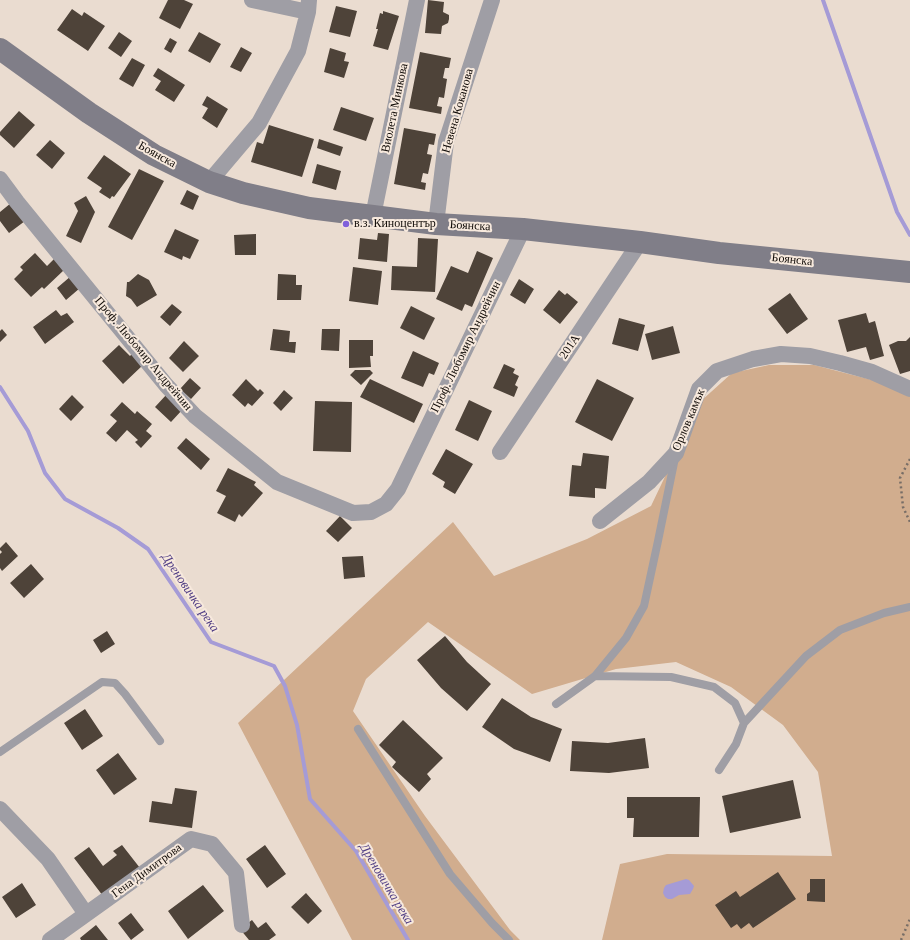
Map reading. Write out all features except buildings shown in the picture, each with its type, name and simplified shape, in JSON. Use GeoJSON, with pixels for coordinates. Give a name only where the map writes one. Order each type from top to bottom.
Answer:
{"type":"FeatureCollection","features":[{"type":"Feature","properties":{"kind":"main road","name":"Боянска"},"geometry":{"type":"LineString","coordinates":[[0,49],[89,113],[154,155],[209,182],[243,193],[309,208],[436,224],[523,229],[640,242],[719,253],[910,272]]}},
{"type":"Feature","properties":{"kind":"street"},"geometry":{"type":"LineString","coordinates":[[209,182],[259,123],[298,51],[308,6],[256,2],[252,0]]}},
{"type":"Feature","properties":{"kind":"street","name":"Виолета Минкова"},"geometry":{"type":"LineString","coordinates":[[373,216],[418,0]]}},
{"type":"Feature","properties":{"kind":"street","name":"Невена Коканова"},"geometry":{"type":"LineString","coordinates":[[436,224],[446,142],[492,0]]}},
{"type":"Feature","properties":{"kind":"street","name":"Проф. Любомир Андрейчин"},"geometry":{"type":"LineString","coordinates":[[0,178],[17,202],[166,385],[195,416],[277,482],[353,513],[371,512],[386,504],[398,489],[523,229]]}},
{"type":"Feature","properties":{"kind":"street","name":"201А"},"geometry":{"type":"LineString","coordinates":[[500,452],[640,242]]}},
{"type":"Feature","properties":{"kind":"street","name":"Орлов камък"},"geometry":{"type":"LineString","coordinates":[[600,521],[649,482],[676,454],[700,389],[717,371],[753,359],[781,354],[810,356],[872,372],[910,388]]}},
{"type":"Feature","properties":{"kind":"street"},"geometry":{"type":"LineString","coordinates":[[0,809],[48,859],[86,914]]}},
{"type":"Feature","properties":{"kind":"street","name":"Гена Димитрова"},"geometry":{"type":"LineString","coordinates":[[50,940],[191,839],[212,844],[236,872],[242,925]]}},
{"type":"Feature","properties":{"kind":"lane"},"geometry":{"type":"LineString","coordinates":[[556,704],[595,676],[626,638],[644,606],[676,454]]}},
{"type":"Feature","properties":{"kind":"lane"},"geometry":{"type":"LineString","coordinates":[[719,770],[736,744],[744,723],[806,656],[840,630],[884,613],[910,607]]}},
{"type":"Feature","properties":{"kind":"lane"},"geometry":{"type":"LineString","coordinates":[[595,676],[671,677],[714,687],[735,703],[744,723]]}},
{"type":"Feature","properties":{"kind":"lane"},"geometry":{"type":"LineString","coordinates":[[0,752],[102,682],[115,683],[126,694],[160,741]]}},
{"type":"Feature","properties":{"kind":"lane"},"geometry":{"type":"LineString","coordinates":[[358,729],[450,874],[492,923],[509,940]]}},
{"type":"Feature","properties":{"kind":"path"},"geometry":{"type":"LineString","coordinates":[[910,458],[900,478],[903,507],[910,522]]}},
{"type":"Feature","properties":{"kind":"path"},"geometry":{"type":"LineString","coordinates":[[901,940],[910,919]]}},
{"type":"Feature","properties":{"kind":"shaded area"},"geometry":{"type":"Polygon","coordinates":[[[769,365],[814,365],[876,381],[910,396],[910,940],[602,940],[620,864],[667,854],[832,856],[818,772],[783,725],[731,687],[676,662],[616,669],[532,694],[428,622],[366,679],[353,711],[425,816],[510,930],[520,940],[352,940],[238,723],[453,522],[494,576],[587,539],[651,506],[701,401],[732,373],[769,365]]]}},
{"type":"Feature","properties":{"kind":"shaded area"},"geometry":{"type":"Polygon","coordinates":[[[686,879],[689,880],[694,886],[690,894],[679,895],[672,899],[665,897],[663,893],[666,885],[686,879]]]}},
{"type":"Feature","properties":{"kind":"waterway"},"geometry":{"type":"LineString","coordinates":[[823,0],[897,212],[910,235]]}},
{"type":"Feature","properties":{"kind":"waterway","name":"Дреновичка река"},"geometry":{"type":"LineString","coordinates":[[0,387],[28,431],[45,473],[65,499],[118,528],[148,549],[211,642],[274,666],[285,686],[297,725],[310,799],[356,851],[408,940]]}},
{"type":"Feature","properties":{"kind":"place","name":"в.з. Киноцентър"},"geometry":{"type":"Point","coordinates":[346,224]}}]}
